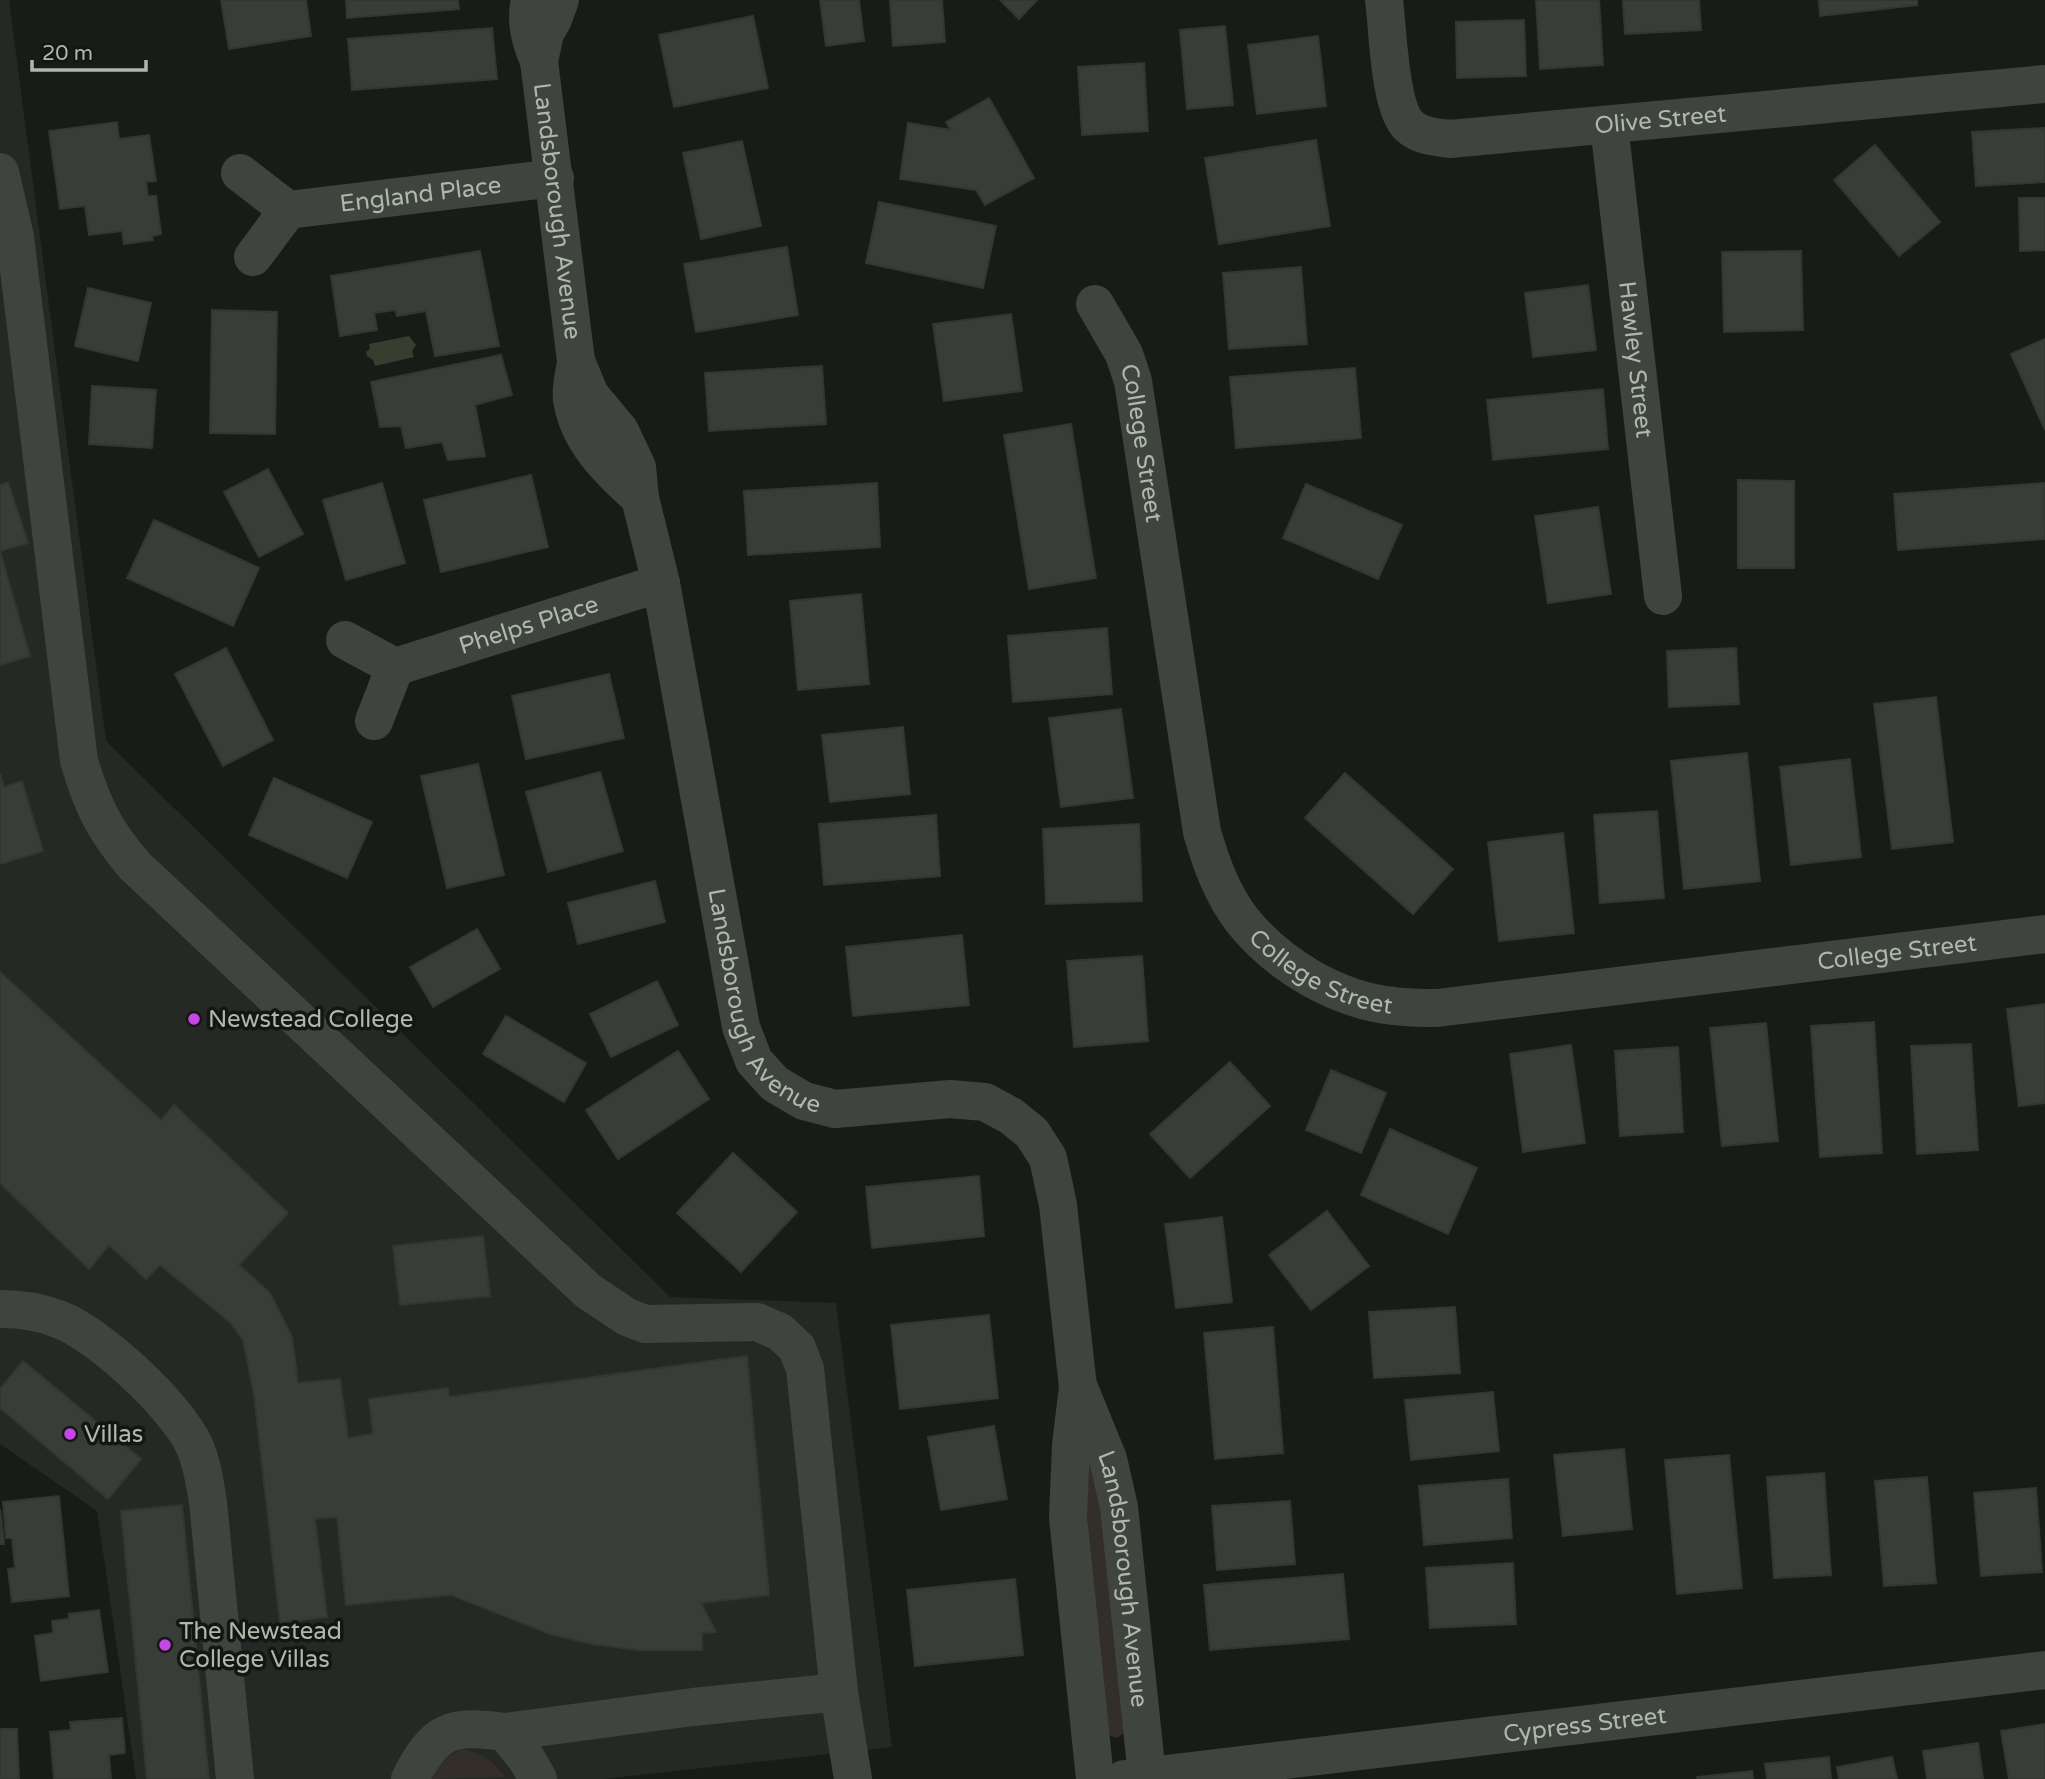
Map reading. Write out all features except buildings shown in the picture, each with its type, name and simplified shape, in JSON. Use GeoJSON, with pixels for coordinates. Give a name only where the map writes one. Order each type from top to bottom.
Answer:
{"type":"FeatureCollection","features":[{"type":"Feature","properties":{"kind":"street","name":"Landsborough Avenue"},"geometry":{"type":"LineString","coordinates":[[530,0],[527,12],[529,39],[539,61],[576,361],[590,395],[620,431],[637,467],[640,498],[660,583],[741,1027],[754,1061],[775,1084],[804,1101],[835,1109],[950,1099],[985,1102],[1011,1116],[1032,1133],[1048,1158],[1058,1205],[1079,1387],[1071,1445],[1068,1517],[1095,1779]]}},
{"type":"Feature","properties":{"kind":"street","name":"Landsborough Avenue"},"geometry":{"type":"LineString","coordinates":[[539,61],[545,33],[560,0]]}},
{"type":"Feature","properties":{"kind":"street","name":"Olive Street"},"geometry":{"type":"LineString","coordinates":[[1384,0],[1394,88],[1400,113],[1410,127],[1426,136],[1450,139],[2045,85]]}},
{"type":"Feature","properties":{"kind":"street","name":"Hawley Street"},"geometry":{"type":"LineString","coordinates":[[1609,125],[1663,596]]}},
{"type":"Feature","properties":{"kind":"street"},"geometry":{"type":"LineString","coordinates":[[0,172],[15,237],[79,761],[91,801],[113,841],[135,866],[588,1291],[627,1317],[645,1324],[757,1322],[780,1332],[797,1348],[805,1369],[839,1692],[853,1779]]}},
{"type":"Feature","properties":{"kind":"street"},"geometry":{"type":"LineString","coordinates":[[240,173],[288,210],[253,257]]}},
{"type":"Feature","properties":{"kind":"street","name":"England Place"},"geometry":{"type":"LineString","coordinates":[[288,210],[555,178]]}},
{"type":"Feature","properties":{"kind":"street","name":"College Street"},"geometry":{"type":"LineString","coordinates":[[1095,304],[1124,354],[1133,382],[1202,832],[1220,882],[1242,920],[1291,966],[1325,986],[1357,998],[1393,1006],[1437,1008],[2045,934]]}},
{"type":"Feature","properties":{"kind":"street","name":"Phelps Place"},"geometry":{"type":"LineString","coordinates":[[395,667],[660,583]]}},
{"type":"Feature","properties":{"kind":"street"},"geometry":{"type":"LineString","coordinates":[[345,640],[395,667],[374,721]]}},
{"type":"Feature","properties":{"kind":"street"},"geometry":{"type":"LineString","coordinates":[[0,1309],[26,1309],[60,1320],[95,1340],[154,1391],[176,1415],[194,1445],[205,1479],[208,1502],[235,1779]]}},
{"type":"Feature","properties":{"kind":"street","name":"Landsborough Avenue"},"geometry":{"type":"LineString","coordinates":[[1079,1387],[1108,1459],[1119,1507],[1135,1778]]}},
{"type":"Feature","properties":{"kind":"street","name":"Cypress Street"},"geometry":{"type":"LineString","coordinates":[[1135,1778],[1374,1764],[2045,1670]]}},
{"type":"Feature","properties":{"kind":"street"},"geometry":{"type":"LineString","coordinates":[[410,1779],[424,1752],[443,1735],[474,1728],[505,1732],[693,1707],[839,1692]]}},
{"type":"Feature","properties":{"kind":"street"},"geometry":{"type":"LineString","coordinates":[[505,1732],[526,1758],[538,1779]]}},
{"type":"Feature","properties":{"kind":"shaded area","name":"Newstead College"},"geometry":{"type":"Polygon","coordinates":[[[0,0],[9,0],[106,741],[670,1297],[836,1303],[892,1747],[603,1779],[136,1779],[97,1511],[0,1444],[0,0]]]}},
{"type":"Feature","properties":{"kind":"shaded area"},"geometry":{"type":"Polygon","coordinates":[[[409,336],[416,345],[412,351],[414,357],[375,366],[373,360],[367,356],[369,344],[409,336]]]}},
{"type":"Feature","properties":{"kind":"shaded area"},"geometry":{"type":"Polygon","coordinates":[[[1086,1451],[1101,1501],[1125,1732],[1117,1738],[1104,1734],[1082,1452],[1086,1451]]]}},
{"type":"Feature","properties":{"kind":"shaded area"},"geometry":{"type":"Polygon","coordinates":[[[463,1749],[487,1759],[505,1777],[432,1779],[444,1760],[463,1749]]]}},
{"type":"Feature","properties":{"kind":"place","name":"Newstead College"},"geometry":{"type":"Point","coordinates":[194,1019]}},
{"type":"Feature","properties":{"kind":"place","name":"Villas"},"geometry":{"type":"Point","coordinates":[70,1434]}},
{"type":"Feature","properties":{"kind":"place","name":"The Newstead College Villas"},"geometry":{"type":"Point","coordinates":[165,1645]}}]}
